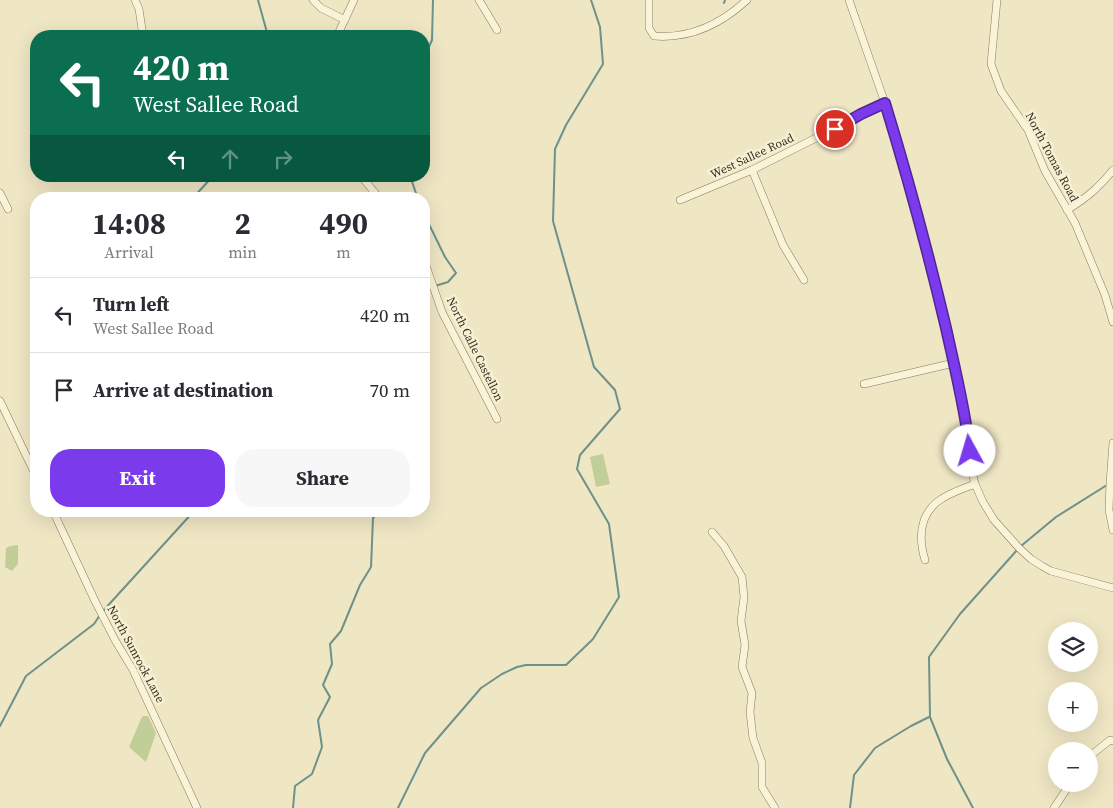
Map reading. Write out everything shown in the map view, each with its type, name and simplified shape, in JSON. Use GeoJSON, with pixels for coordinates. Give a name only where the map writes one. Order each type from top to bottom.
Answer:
{"type":"FeatureCollection","features":[{"type":"Feature","properties":{"kind":"street"},"geometry":{"type":"LineString","coordinates":[[135,0],[139,9],[142,30]]}},
{"type":"Feature","properties":{"kind":"street"},"geometry":{"type":"LineString","coordinates":[[313,0],[321,8],[345,20]]}},
{"type":"Feature","properties":{"kind":"street"},"geometry":{"type":"LineString","coordinates":[[340,30],[354,0]]}},
{"type":"Feature","properties":{"kind":"street"},"geometry":{"type":"LineString","coordinates":[[479,0],[497,30]]}},
{"type":"Feature","properties":{"kind":"street"},"geometry":{"type":"LineString","coordinates":[[649,0],[649,28],[654,36],[660,37],[683,35],[705,28],[723,20],[747,0]]}},
{"type":"Feature","properties":{"kind":"street"},"geometry":{"type":"LineString","coordinates":[[849,0],[885,103],[934,274],[966,419],[975,484],[983,502],[994,520],[1019,548],[1032,559],[1051,571],[1113,588]]}},
{"type":"Feature","properties":{"kind":"street","name":"North Tomas Road"},"geometry":{"type":"LineString","coordinates":[[997,0],[991,64],[1001,90],[1028,130],[1045,171],[1075,223],[1105,295],[1113,322]]}},
{"type":"Feature","properties":{"kind":"street","name":"West Sallee Road"},"geometry":{"type":"LineString","coordinates":[[680,200],[752,170],[885,103]]}},
{"type":"Feature","properties":{"kind":"street"},"geometry":{"type":"LineString","coordinates":[[752,170],[783,245],[804,280]]}},
{"type":"Feature","properties":{"kind":"street"},"geometry":{"type":"LineString","coordinates":[[1067,210],[1085,199],[1100,186],[1113,170]]}},
{"type":"Feature","properties":{"kind":"street"},"geometry":{"type":"LineString","coordinates":[[366,182],[374,192]]}},
{"type":"Feature","properties":{"kind":"street"},"geometry":{"type":"LineString","coordinates":[[0,192],[8,210]]}},
{"type":"Feature","properties":{"kind":"street","name":"North Calle Castellon"},"geometry":{"type":"LineString","coordinates":[[430,277],[442,312],[497,419]]}},
{"type":"Feature","properties":{"kind":"street"},"geometry":{"type":"LineString","coordinates":[[864,384],[954,363]]}},
{"type":"Feature","properties":{"kind":"street"},"geometry":{"type":"LineString","coordinates":[[0,401],[30,464]]}},
{"type":"Feature","properties":{"kind":"street"},"geometry":{"type":"LineString","coordinates":[[1113,443],[1109,510],[1113,530]]}},
{"type":"Feature","properties":{"kind":"street"},"geometry":{"type":"LineString","coordinates":[[925,560],[921,548],[921,539],[922,526],[927,513],[936,502],[952,492],[975,484]]}},
{"type":"Feature","properties":{"kind":"street","name":"North Sunrock Lane"},"geometry":{"type":"LineString","coordinates":[[56,517],[98,607],[142,688],[197,808]]}},
{"type":"Feature","properties":{"kind":"street"},"geometry":{"type":"LineString","coordinates":[[712,532],[724,546],[742,577],[744,597],[740,621],[745,645],[742,667],[752,693],[750,712],[753,738],[762,763],[762,787],[775,808]]}},
{"type":"Feature","properties":{"kind":"street"},"geometry":{"type":"LineString","coordinates":[[1098,749],[1110,740],[1113,741]]}},
{"type":"Feature","properties":{"kind":"street"},"geometry":{"type":"LineString","coordinates":[[1054,808],[1065,792]]}},
{"type":"Feature","properties":{"kind":"green space"},"geometry":{"type":"Polygon","coordinates":[[[603,454],[610,484],[596,487],[590,457],[603,454]]]}},
{"type":"Feature","properties":{"kind":"green space"},"geometry":{"type":"Polygon","coordinates":[[[18,545],[18,564],[12,571],[5,567],[6,548],[18,545]]]}},
{"type":"Feature","properties":{"kind":"green space"},"geometry":{"type":"Polygon","coordinates":[[[143,716],[148,716],[156,733],[146,762],[129,747],[143,716]]]}},
{"type":"Feature","properties":{"kind":"waterway"},"geometry":{"type":"LineString","coordinates":[[258,0],[266,30]]}},
{"type":"Feature","properties":{"kind":"waterway"},"geometry":{"type":"LineString","coordinates":[[430,44],[432,40],[433,0]]}},
{"type":"Feature","properties":{"kind":"waterway"},"geometry":{"type":"LineString","coordinates":[[398,808],[425,753],[481,688],[502,674],[517,667],[526,665],[566,665],[593,639],[619,597],[609,524],[577,469],[580,455],[620,409],[615,390],[594,367],[553,221],[555,149],[566,125],[603,64],[600,27],[591,0]]}},
{"type":"Feature","properties":{"kind":"waterway"},"geometry":{"type":"LineString","coordinates":[[198,192],[208,182]]}},
{"type":"Feature","properties":{"kind":"waterway"},"geometry":{"type":"LineString","coordinates":[[412,182],[416,192]]}},
{"type":"Feature","properties":{"kind":"waterway"},"geometry":{"type":"LineString","coordinates":[[430,226],[445,257],[456,273],[448,282],[435,286]]}},
{"type":"Feature","properties":{"kind":"waterway"},"geometry":{"type":"LineString","coordinates":[[1021,546],[1056,517],[1107,485]]}},
{"type":"Feature","properties":{"kind":"waterway"},"geometry":{"type":"LineString","coordinates":[[103,611],[189,517]]}},
{"type":"Feature","properties":{"kind":"waterway"},"geometry":{"type":"LineString","coordinates":[[293,808],[295,786],[312,774],[322,747],[318,720],[330,697],[323,685],[332,664],[330,644],[341,631],[360,585],[371,567],[374,517]]}},
{"type":"Feature","properties":{"kind":"waterway"},"geometry":{"type":"LineString","coordinates":[[973,808],[947,759],[930,717],[929,657],[960,614],[1018,549]]}},
{"type":"Feature","properties":{"kind":"waterway"},"geometry":{"type":"LineString","coordinates":[[0,726],[26,676],[94,624],[100,615]]}},
{"type":"Feature","properties":{"kind":"waterway"},"geometry":{"type":"LineString","coordinates":[[850,808],[854,775],[875,748],[929,717]]}},
{"type":"Feature","properties":{"kind":"route"},"geometry":{"type":"LineString","coordinates":[[835,129],[885,103],[934,274],[966,419],[970,451]]}}]}
